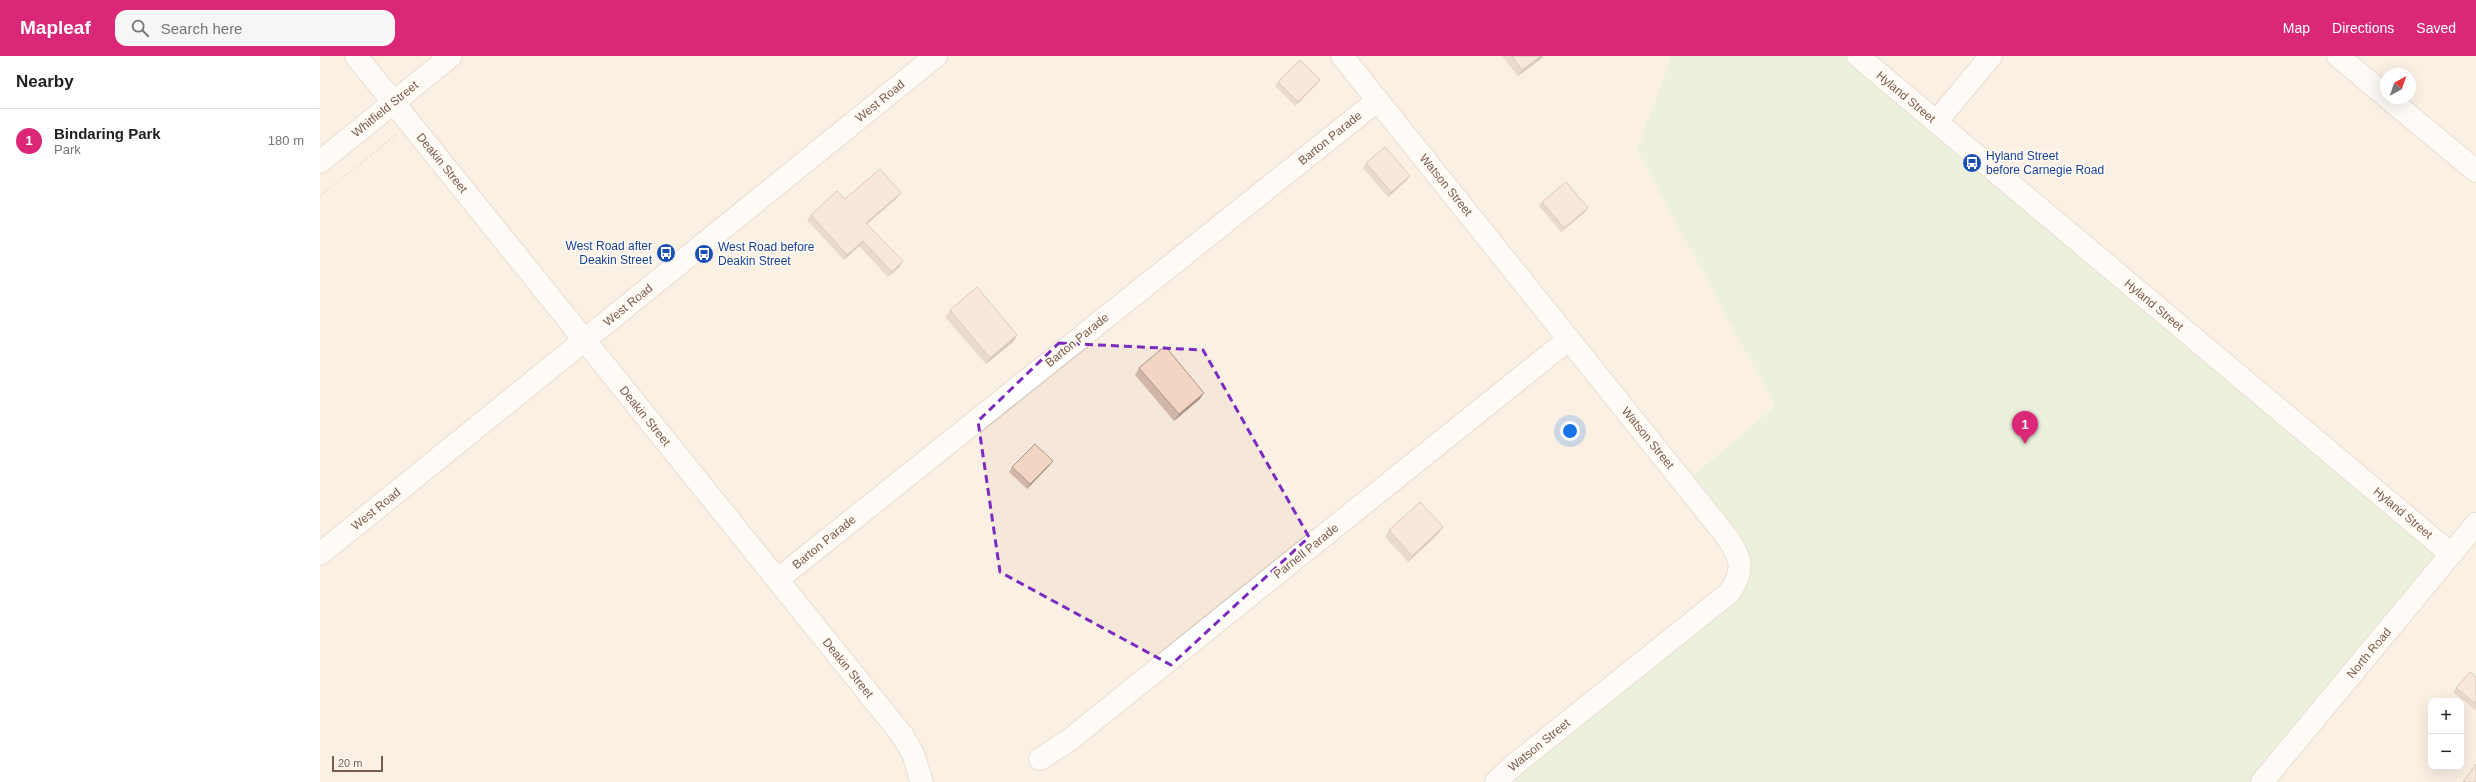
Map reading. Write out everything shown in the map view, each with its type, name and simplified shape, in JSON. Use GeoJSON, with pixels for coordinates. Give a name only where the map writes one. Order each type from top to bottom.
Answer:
{"type":"FeatureCollection","features":[{"type":"Feature","properties":{"kind":"street","name":"Deakin Street"},"geometry":{"type":"LineString","coordinates":[[356,56],[903,736],[914,754],[922,782]]}},
{"type":"Feature","properties":{"kind":"street","name":"Whitfield Street"},"geometry":{"type":"LineString","coordinates":[[320,162],[451,56]]}},
{"type":"Feature","properties":{"kind":"street","name":"West Road"},"geometry":{"type":"LineString","coordinates":[[320,554],[936,56]]}},
{"type":"Feature","properties":{"kind":"street","name":"Watson Street"},"geometry":{"type":"LineString","coordinates":[[1342,56],[1727,537],[1737,551],[1740,564],[1738,580],[1729,593],[1514,765],[1496,782]]}},
{"type":"Feature","properties":{"kind":"street","name":"Hyland Street"},"geometry":{"type":"LineString","coordinates":[[1858,56],[2451,554]]}},
{"type":"Feature","properties":{"kind":"street"},"geometry":{"type":"LineString","coordinates":[[1936,122],[1991,56]]}},
{"type":"Feature","properties":{"kind":"street"},"geometry":{"type":"LineString","coordinates":[[2338,56],[2380,91]]}},
{"type":"Feature","properties":{"kind":"street","name":"Barton Parade"},"geometry":{"type":"LineString","coordinates":[[777,580],[1378,100]]}},
{"type":"Feature","properties":{"kind":"street"},"geometry":{"type":"LineString","coordinates":[[2395,104],[2476,171]]}},
{"type":"Feature","properties":{"kind":"street","name":"Parnell Parade"},"geometry":{"type":"LineString","coordinates":[[1040,759],[1074,736],[1569,339]]}},
{"type":"Feature","properties":{"kind":"street","name":"North Road"},"geometry":{"type":"LineString","coordinates":[[2262,782],[2476,524]]}},
{"type":"Feature","properties":{"kind":"path"},"geometry":{"type":"LineString","coordinates":[[320,196],[410,123]]}},
{"type":"Feature","properties":{"kind":"highlighted area"},"geometry":{"type":"Polygon","coordinates":[[[1059,343],[1203,350],[1309,537],[1171,665],[1000,572],[978,421],[1059,343]]]}},
{"type":"Feature","properties":{"kind":"shaded area"},"geometry":{"type":"Polygon","coordinates":[[[320,56],[1672,56],[1637,150],[1775,406],[1685,483],[1727,537],[1738,580],[1496,782],[320,782],[320,56]]]}},
{"type":"Feature","properties":{"kind":"shaded area"},"geometry":{"type":"Polygon","coordinates":[[[1858,56],[2476,56],[2476,782],[2262,782],[1858,56]]]}},
{"type":"Feature","properties":{"kind":"green space"},"geometry":{"type":"Polygon","coordinates":[[[1672,56],[1858,56],[2451,554],[2262,782],[1496,782],[1729,593],[1740,564],[1685,483],[1775,406],[1637,150],[1672,56]]]}},
{"type":"Feature","properties":{"kind":"building"},"geometry":{"type":"Polygon","coordinates":[[[1512,56],[1541,56],[1522,70],[1512,56]]]}},
{"type":"Feature","properties":{"kind":"building"},"geometry":{"type":"Polygon","coordinates":[[[1300,60],[1320,80],[1298,102],[1278,82],[1300,60]]]}},
{"type":"Feature","properties":{"kind":"building"},"geometry":{"type":"Polygon","coordinates":[[[1385,147],[1410,176],[1391,192],[1366,163],[1385,147]]]}},
{"type":"Feature","properties":{"kind":"building"},"geometry":{"type":"Polygon","coordinates":[[[880,169],[901,193],[866,223],[903,261],[892,272],[863,241],[847,255],[811,215],[837,191],[845,199],[880,169]]]}},
{"type":"Feature","properties":{"kind":"building"},"geometry":{"type":"Polygon","coordinates":[[[1566,182],[1588,208],[1564,228],[1542,202],[1566,182]]]}},
{"type":"Feature","properties":{"kind":"building"},"geometry":{"type":"Polygon","coordinates":[[[977,287],[1017,335],[990,358],[950,310],[977,287]]]}},
{"type":"Feature","properties":{"kind":"building"},"geometry":{"type":"Polygon","coordinates":[[[1165,346],[1204,393],[1179,414],[1139,368],[1165,346]]]}},
{"type":"Feature","properties":{"kind":"building"},"geometry":{"type":"Polygon","coordinates":[[[1035,444],[1053,461],[1030,484],[1012,467],[1035,444]]]}},
{"type":"Feature","properties":{"kind":"building"},"geometry":{"type":"Polygon","coordinates":[[[1420,502],[1443,527],[1412,556],[1389,530],[1420,502]]]}},
{"type":"Feature","properties":{"kind":"building"},"geometry":{"type":"Polygon","coordinates":[[[2470,672],[2476,677],[2476,704],[2456,688],[2470,672]]]}},
{"type":"Feature","properties":{"kind":"building"},"geometry":{"type":"Polygon","coordinates":[[[2476,764],[2476,782],[2463,782],[2476,764]]]}},
{"type":"Feature","properties":{"kind":"place","name":"Hyland Street before Carnegie Road"},"geometry":{"type":"Point","coordinates":[1972,163]}},
{"type":"Feature","properties":{"kind":"place","name":"West Road after Deakin Street"},"geometry":{"type":"Point","coordinates":[666,253]}},
{"type":"Feature","properties":{"kind":"place","name":"West Road before Deakin Street"},"geometry":{"type":"Point","coordinates":[704,254]}},
{"type":"Feature","properties":{"kind":"place","name":"Bindaring Park"},"geometry":{"type":"Point","coordinates":[2025,444]}}]}
